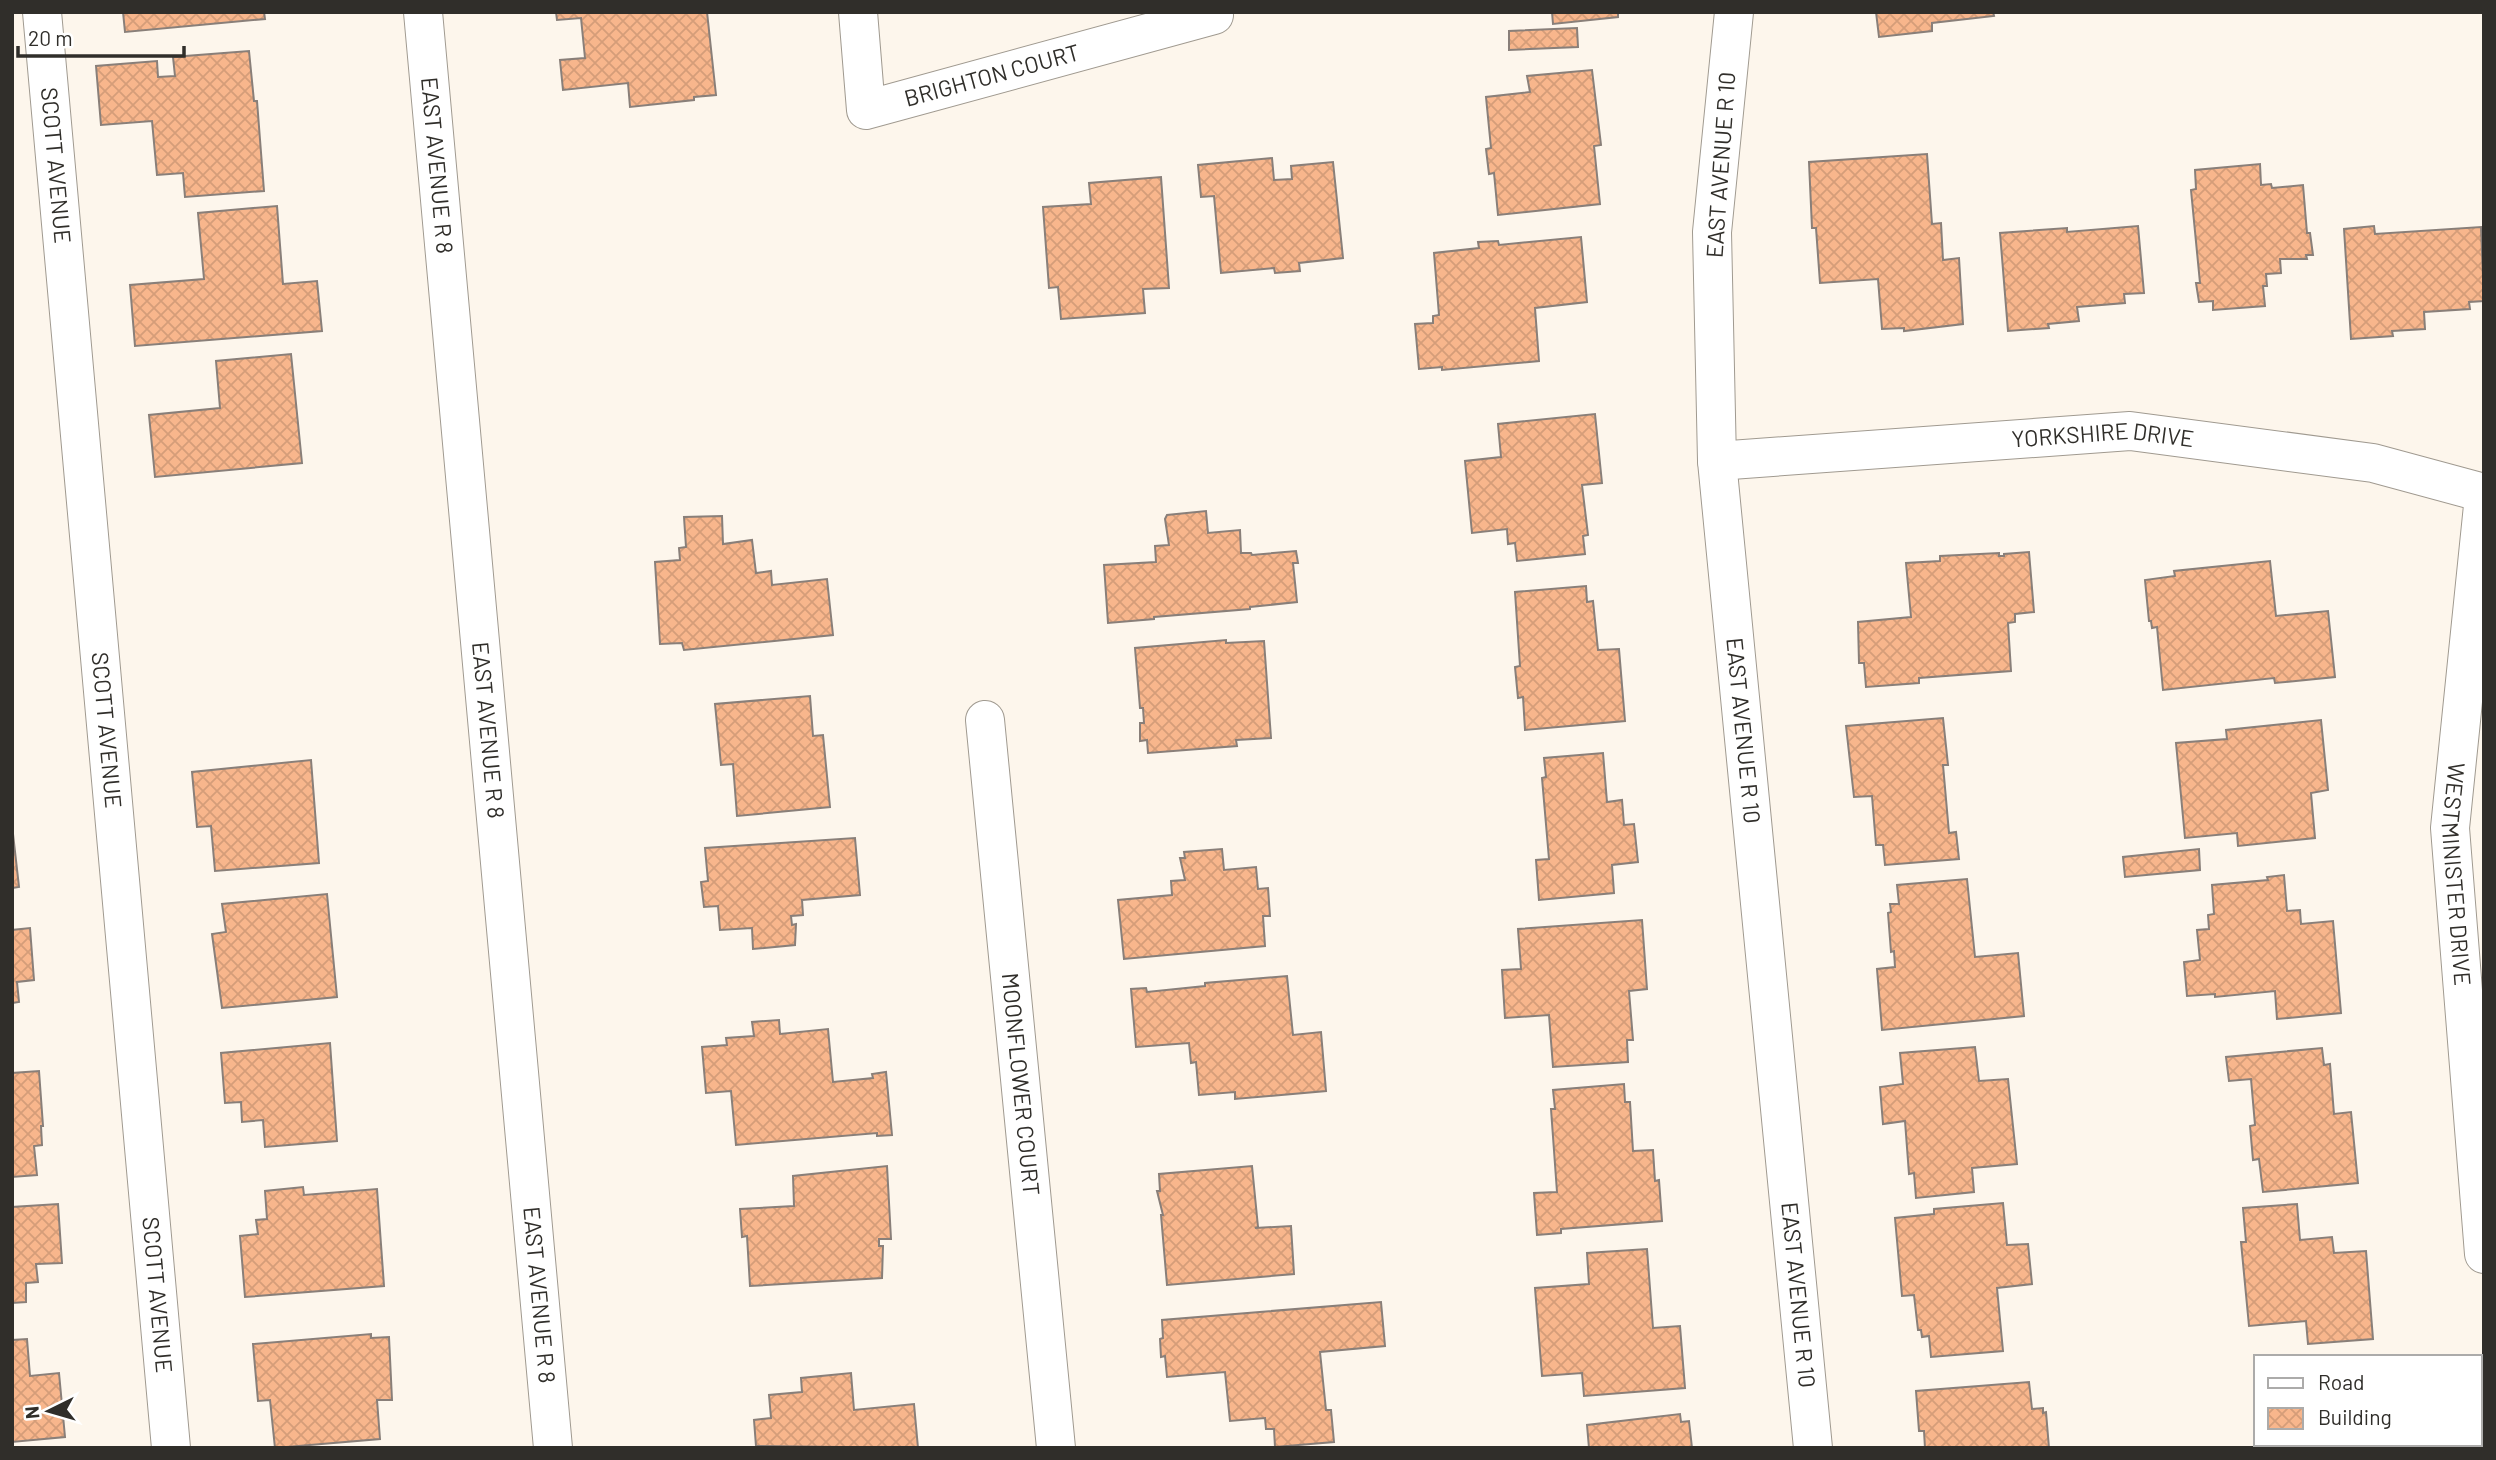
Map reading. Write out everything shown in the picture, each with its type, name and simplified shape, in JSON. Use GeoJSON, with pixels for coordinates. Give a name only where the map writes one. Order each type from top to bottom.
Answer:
{"type":"FeatureCollection","features":[{"type":"Feature","properties":{"kind":"street","name":"SCOTT AVENUE"},"geometry":{"type":"LineString","coordinates":[[42,12],[171,1448]]}},
{"type":"Feature","properties":{"kind":"street","name":"EAST AVENUE R 8"},"geometry":{"type":"LineString","coordinates":[[423,12],[553,1448]]}},
{"type":"Feature","properties":{"kind":"street","name":"BRIGHTON COURT"},"geometry":{"type":"LineString","coordinates":[[858,12],[866,110],[1214,15]]}},
{"type":"Feature","properties":{"kind":"street","name":"EAST AVENUE R 10"},"geometry":{"type":"LineString","coordinates":[[1734,12],[1712,232],[1717,461],[1813,1448]]}},
{"type":"Feature","properties":{"kind":"street","name":"YORKSHIRE DRIVE"},"geometry":{"type":"LineString","coordinates":[[1717,461],[2130,430],[2373,464],[2484,494]]}},
{"type":"Feature","properties":{"kind":"street","name":"WESTMINISTER DRIVE"},"geometry":{"type":"LineString","coordinates":[[2483,1231],[2450,828],[2484,494]]}},
{"type":"Feature","properties":{"kind":"street","name":"MOONFLOWER COURT"},"geometry":{"type":"LineString","coordinates":[[985,720],[1056,1448]]}},
{"type":"Feature","properties":{"kind":"building"},"geometry":{"type":"Polygon","coordinates":[[[123,12],[264,12],[265,19],[125,32],[123,12]]]}},
{"type":"Feature","properties":{"kind":"building"},"geometry":{"type":"Polygon","coordinates":[[[556,12],[707,12],[716,95],[630,107],[628,83],[563,90],[560,60],[585,58],[581,18],[557,20],[556,12]]]}},
{"type":"Feature","properties":{"kind":"building"},"geometry":{"type":"Polygon","coordinates":[[[1552,12],[1618,12],[1618,17],[1553,24],[1552,12]]]}},
{"type":"Feature","properties":{"kind":"building"},"geometry":{"type":"Polygon","coordinates":[[[1876,12],[1993,12],[1994,16],[1932,23],[1932,31],[1879,37],[1876,12]]]}},
{"type":"Feature","properties":{"kind":"building"},"geometry":{"type":"Polygon","coordinates":[[[1577,28],[1578,47],[1509,50],[1509,31],[1577,28]]]}},
{"type":"Feature","properties":{"kind":"building"},"geometry":{"type":"Polygon","coordinates":[[[249,51],[254,101],[257,101],[264,191],[185,197],[183,173],[157,175],[152,121],[101,125],[96,66],[157,61],[158,77],[175,76],[173,57],[249,51]]]}},
{"type":"Feature","properties":{"kind":"building"},"geometry":{"type":"Polygon","coordinates":[[[1592,70],[1601,145],[1594,146],[1600,204],[1498,215],[1494,173],[1489,174],[1486,149],[1491,148],[1486,97],[1530,92],[1527,76],[1592,70]]]}},
{"type":"Feature","properties":{"kind":"building"},"geometry":{"type":"Polygon","coordinates":[[[1927,154],[1932,224],[1941,223],[1943,260],[1959,258],[1963,324],[1904,331],[1904,328],[1882,329],[1878,279],[1820,283],[1816,228],[1812,228],[1809,162],[1927,154]]]}},
{"type":"Feature","properties":{"kind":"building"},"geometry":{"type":"Polygon","coordinates":[[[1272,158],[1274,180],[1292,179],[1291,166],[1333,162],[1343,258],[1299,263],[1300,271],[1275,273],[1274,268],[1221,273],[1214,196],[1201,197],[1198,165],[1272,158]]]}},
{"type":"Feature","properties":{"kind":"building"},"geometry":{"type":"Polygon","coordinates":[[[2260,164],[2261,185],[2271,184],[2272,188],[2303,185],[2307,233],[2310,233],[2313,255],[2306,255],[2307,259],[2280,259],[2281,273],[2266,274],[2267,286],[2263,286],[2265,306],[2213,310],[2213,301],[2199,302],[2196,283],[2200,283],[2191,190],[2196,189],[2195,170],[2260,164]]]}},
{"type":"Feature","properties":{"kind":"building"},"geometry":{"type":"Polygon","coordinates":[[[1161,177],[1169,288],[1143,289],[1145,313],[1061,319],[1058,287],[1049,288],[1043,207],[1091,204],[1089,183],[1161,177]]]}},
{"type":"Feature","properties":{"kind":"building"},"geometry":{"type":"Polygon","coordinates":[[[277,206],[283,284],[317,281],[322,331],[135,346],[130,285],[204,279],[198,213],[277,206]]]}},
{"type":"Feature","properties":{"kind":"building"},"geometry":{"type":"Polygon","coordinates":[[[2138,226],[2144,293],[2124,294],[2125,303],[2077,307],[2079,321],[2048,324],[2049,328],[2008,331],[2000,233],[2067,228],[2067,232],[2138,226]]]}},
{"type":"Feature","properties":{"kind":"building"},"geometry":{"type":"Polygon","coordinates":[[[2374,226],[2375,234],[2481,227],[2484,301],[2469,302],[2470,309],[2424,312],[2425,329],[2392,331],[2393,336],[2351,339],[2344,229],[2374,226]]]}},
{"type":"Feature","properties":{"kind":"building"},"geometry":{"type":"Polygon","coordinates":[[[1581,237],[1587,302],[1535,308],[1539,361],[1442,370],[1442,367],[1419,369],[1415,324],[1433,323],[1433,316],[1439,315],[1434,253],[1479,248],[1478,242],[1498,241],[1499,245],[1581,237]]]}},
{"type":"Feature","properties":{"kind":"building"},"geometry":{"type":"Polygon","coordinates":[[[291,354],[302,463],[155,477],[149,415],[220,408],[216,361],[291,354]]]}},
{"type":"Feature","properties":{"kind":"building"},"geometry":{"type":"Polygon","coordinates":[[[1595,414],[1602,483],[1582,485],[1588,535],[1583,536],[1585,554],[1517,561],[1515,543],[1508,544],[1507,529],[1472,533],[1465,461],[1501,457],[1498,424],[1595,414]]]}},
{"type":"Feature","properties":{"kind":"building"},"geometry":{"type":"Polygon","coordinates":[[[1206,511],[1208,533],[1240,530],[1241,553],[1252,555],[1296,551],[1298,563],[1293,563],[1297,602],[1108,623],[1104,565],[1156,562],[1155,546],[1169,545],[1165,519],[1167,515],[1206,511]]]}},
{"type":"Feature","properties":{"kind":"building"},"geometry":{"type":"Polygon","coordinates":[[[722,516],[723,544],[752,540],[756,573],[771,571],[772,585],[827,579],[833,635],[684,650],[682,643],[660,644],[655,562],[680,560],[679,548],[686,547],[684,517],[722,516]]]}},
{"type":"Feature","properties":{"kind":"building"},"geometry":{"type":"Polygon","coordinates":[[[2029,552],[2034,612],[2015,614],[2015,622],[2008,623],[2011,671],[1919,678],[1919,683],[1866,687],[1864,663],[1859,663],[1858,622],[1911,617],[1906,563],[1940,561],[1940,556],[1999,553],[1999,556],[2004,556],[2029,552]]]}},
{"type":"Feature","properties":{"kind":"building"},"geometry":{"type":"Polygon","coordinates":[[[2270,561],[2276,616],[2328,611],[2335,677],[2275,683],[2274,678],[2163,690],[2157,627],[2152,628],[2149,621],[2145,580],[2175,576],[2174,571],[2270,561]]]}},
{"type":"Feature","properties":{"kind":"building"},"geometry":{"type":"Polygon","coordinates":[[[1586,586],[1587,602],[1593,601],[1598,650],[1619,649],[1625,721],[1525,730],[1523,697],[1518,698],[1515,667],[1520,666],[1515,592],[1586,586]]]}},
{"type":"Feature","properties":{"kind":"building"},"geometry":{"type":"Polygon","coordinates":[[[1226,640],[1226,643],[1264,641],[1271,738],[1236,740],[1237,746],[1148,753],[1147,740],[1140,741],[1140,723],[1144,723],[1143,708],[1140,708],[1135,648],[1226,640]]]}},
{"type":"Feature","properties":{"kind":"building"},"geometry":{"type":"Polygon","coordinates":[[[810,696],[813,736],[823,735],[830,807],[737,816],[733,764],[721,765],[715,704],[810,696]]]}},
{"type":"Feature","properties":{"kind":"building"},"geometry":{"type":"Polygon","coordinates":[[[1943,718],[1948,765],[1943,765],[1949,833],[1956,832],[1959,859],[1885,865],[1883,845],[1876,845],[1872,796],[1854,797],[1846,726],[1943,718]]]}},
{"type":"Feature","properties":{"kind":"building"},"geometry":{"type":"Polygon","coordinates":[[[2321,720],[2328,790],[2311,793],[2315,838],[2238,846],[2237,833],[2185,838],[2176,743],[2227,739],[2226,730],[2321,720]]]}},
{"type":"Feature","properties":{"kind":"building"},"geometry":{"type":"Polygon","coordinates":[[[1603,753],[1607,802],[1622,800],[1624,825],[1634,824],[1638,862],[1612,865],[1614,893],[1539,900],[1536,860],[1549,859],[1542,778],[1546,777],[1544,758],[1603,753]]]}},
{"type":"Feature","properties":{"kind":"building"},"geometry":{"type":"Polygon","coordinates":[[[311,760],[319,863],[215,871],[211,826],[197,827],[192,772],[311,760]]]}},
{"type":"Feature","properties":{"kind":"building"},"geometry":{"type":"Polygon","coordinates":[[[12,825],[19,887],[12,888],[12,825]]]}},
{"type":"Feature","properties":{"kind":"building"},"geometry":{"type":"Polygon","coordinates":[[[855,838],[860,895],[802,900],[803,915],[791,916],[792,925],[796,924],[795,945],[753,949],[752,928],[720,930],[718,906],[704,907],[701,882],[708,881],[705,848],[855,838]]]}},
{"type":"Feature","properties":{"kind":"building"},"geometry":{"type":"Polygon","coordinates":[[[1222,849],[1224,870],[1256,867],[1258,889],[1268,888],[1270,916],[1263,916],[1265,946],[1124,959],[1118,900],[1172,895],[1171,881],[1185,880],[1180,858],[1185,858],[1184,852],[1222,849]]]}},
{"type":"Feature","properties":{"kind":"building"},"geometry":{"type":"Polygon","coordinates":[[[2199,849],[2200,870],[2125,877],[2123,857],[2199,849]]]}},
{"type":"Feature","properties":{"kind":"building"},"geometry":{"type":"Polygon","coordinates":[[[2284,875],[2287,911],[2300,910],[2301,924],[2333,921],[2341,1013],[2277,1019],[2275,991],[2215,997],[2215,994],[2187,996],[2184,962],[2200,960],[2197,930],[2209,929],[2208,915],[2214,914],[2212,885],[2268,880],[2267,877],[2284,875]]]}},
{"type":"Feature","properties":{"kind":"building"},"geometry":{"type":"Polygon","coordinates":[[[1967,879],[1975,957],[2018,953],[2024,1016],[1882,1030],[1877,969],[1895,967],[1888,913],[1891,912],[1890,904],[1899,904],[1897,885],[1967,879]]]}},
{"type":"Feature","properties":{"kind":"building"},"geometry":{"type":"Polygon","coordinates":[[[327,894],[337,997],[222,1008],[212,934],[226,932],[222,904],[327,894]]]}},
{"type":"Feature","properties":{"kind":"building"},"geometry":{"type":"Polygon","coordinates":[[[1642,920],[1647,989],[1629,991],[1633,1040],[1627,1040],[1628,1062],[1553,1067],[1549,1015],[1505,1018],[1502,970],[1521,969],[1518,929],[1642,920]]]}},
{"type":"Feature","properties":{"kind":"building"},"geometry":{"type":"Polygon","coordinates":[[[30,928],[34,980],[17,982],[19,1002],[12,1003],[12,930],[30,928]]]}},
{"type":"Feature","properties":{"kind":"building"},"geometry":{"type":"Polygon","coordinates":[[[1287,976],[1293,1035],[1321,1032],[1326,1091],[1235,1099],[1235,1092],[1199,1095],[1196,1062],[1191,1063],[1189,1043],[1136,1047],[1131,989],[1146,988],[1147,992],[1205,986],[1205,983],[1287,976]]]}},
{"type":"Feature","properties":{"kind":"building"},"geometry":{"type":"Polygon","coordinates":[[[779,1020],[780,1034],[828,1029],[833,1082],[873,1078],[872,1074],[886,1072],[892,1135],[877,1136],[877,1133],[736,1145],[731,1091],[706,1093],[702,1047],[727,1045],[726,1038],[754,1036],[752,1022],[779,1020]]]}},
{"type":"Feature","properties":{"kind":"building"},"geometry":{"type":"Polygon","coordinates":[[[330,1043],[337,1141],[265,1147],[263,1120],[242,1122],[241,1102],[225,1103],[221,1053],[330,1043]]]}},
{"type":"Feature","properties":{"kind":"building"},"geometry":{"type":"Polygon","coordinates":[[[1975,1047],[1979,1081],[2008,1079],[2017,1164],[1972,1168],[1974,1192],[1916,1198],[1914,1173],[1909,1174],[1905,1121],[1883,1124],[1880,1087],[1903,1084],[1900,1053],[1975,1047]]]}},
{"type":"Feature","properties":{"kind":"building"},"geometry":{"type":"Polygon","coordinates":[[[2322,1048],[2324,1065],[2330,1064],[2334,1114],[2351,1112],[2358,1183],[2263,1192],[2259,1159],[2253,1160],[2250,1126],[2255,1125],[2251,1079],[2229,1081],[2226,1057],[2322,1048]]]}},
{"type":"Feature","properties":{"kind":"building"},"geometry":{"type":"Polygon","coordinates":[[[39,1071],[43,1126],[42,1145],[34,1146],[37,1175],[12,1177],[12,1073],[39,1071]]]}},
{"type":"Feature","properties":{"kind":"building"},"geometry":{"type":"Polygon","coordinates":[[[1624,1084],[1625,1102],[1630,1102],[1633,1151],[1653,1150],[1655,1181],[1659,1180],[1662,1221],[1561,1229],[1561,1233],[1537,1235],[1534,1193],[1557,1192],[1551,1109],[1555,1109],[1553,1090],[1624,1084]]]}},
{"type":"Feature","properties":{"kind":"building"},"geometry":{"type":"Polygon","coordinates":[[[887,1166],[891,1239],[879,1239],[879,1246],[883,1246],[882,1278],[750,1286],[747,1236],[742,1237],[740,1209],[794,1206],[793,1176],[887,1166]]]}},
{"type":"Feature","properties":{"kind":"building"},"geometry":{"type":"Polygon","coordinates":[[[1252,1166],[1258,1227],[1255,1228],[1291,1226],[1294,1274],[1167,1285],[1163,1215],[1157,1191],[1160,1191],[1159,1174],[1252,1166]]]}},
{"type":"Feature","properties":{"kind":"building"},"geometry":{"type":"Polygon","coordinates":[[[303,1187],[304,1195],[377,1189],[384,1286],[245,1297],[240,1236],[258,1234],[256,1220],[267,1219],[265,1191],[303,1187]]]}},
{"type":"Feature","properties":{"kind":"building"},"geometry":{"type":"Polygon","coordinates":[[[2003,1203],[2007,1245],[2028,1244],[2032,1284],[1997,1288],[2003,1351],[1931,1357],[1929,1336],[1922,1337],[1921,1330],[1918,1330],[1914,1295],[1902,1296],[1895,1218],[1934,1214],[1934,1209],[2003,1203]]]}},
{"type":"Feature","properties":{"kind":"building"},"geometry":{"type":"Polygon","coordinates":[[[58,1204],[62,1263],[36,1264],[38,1282],[26,1283],[26,1302],[12,1303],[12,1207],[58,1204]]]}},
{"type":"Feature","properties":{"kind":"building"},"geometry":{"type":"Polygon","coordinates":[[[2297,1204],[2300,1240],[2332,1237],[2334,1253],[2366,1251],[2373,1339],[2308,1344],[2306,1321],[2249,1326],[2241,1242],[2246,1242],[2243,1208],[2297,1204]]]}},
{"type":"Feature","properties":{"kind":"building"},"geometry":{"type":"Polygon","coordinates":[[[1647,1249],[1653,1328],[1680,1326],[1685,1388],[1584,1396],[1582,1373],[1542,1376],[1535,1288],[1589,1284],[1587,1253],[1647,1249]]]}},
{"type":"Feature","properties":{"kind":"building"},"geometry":{"type":"Polygon","coordinates":[[[1381,1302],[1385,1346],[1320,1352],[1326,1410],[1331,1410],[1334,1442],[1275,1447],[1274,1429],[1266,1429],[1265,1418],[1230,1421],[1225,1372],[1167,1377],[1165,1356],[1161,1357],[1162,1320],[1381,1302]]]}},
{"type":"Feature","properties":{"kind":"building"},"geometry":{"type":"Polygon","coordinates":[[[371,1334],[371,1338],[389,1337],[392,1400],[377,1400],[380,1439],[275,1448],[270,1400],[258,1401],[253,1344],[371,1334]]]}},
{"type":"Feature","properties":{"kind":"building"},"geometry":{"type":"Polygon","coordinates":[[[27,1339],[30,1376],[59,1373],[65,1437],[12,1442],[12,1340],[27,1339]]]}},
{"type":"Feature","properties":{"kind":"building"},"geometry":{"type":"Polygon","coordinates":[[[851,1373],[854,1410],[914,1404],[918,1448],[756,1446],[754,1420],[771,1418],[769,1395],[802,1392],[801,1378],[851,1373]]]}},
{"type":"Feature","properties":{"kind":"building"},"geometry":{"type":"Polygon","coordinates":[[[2029,1382],[2032,1409],[2043,1408],[2043,1413],[2046,1412],[2049,1448],[1925,1448],[1924,1431],[1919,1431],[1916,1391],[2029,1382]]]}},
{"type":"Feature","properties":{"kind":"building"},"geometry":{"type":"Polygon","coordinates":[[[1680,1414],[1681,1422],[1689,1421],[1692,1448],[1589,1448],[1587,1425],[1680,1414]]]}},
{"type":"Feature","properties":{"kind":"building"},"geometry":{"type":"Polygon","coordinates":[[[2284,1446],[2381,1446],[2381,1448],[2284,1446]]]}}]}
